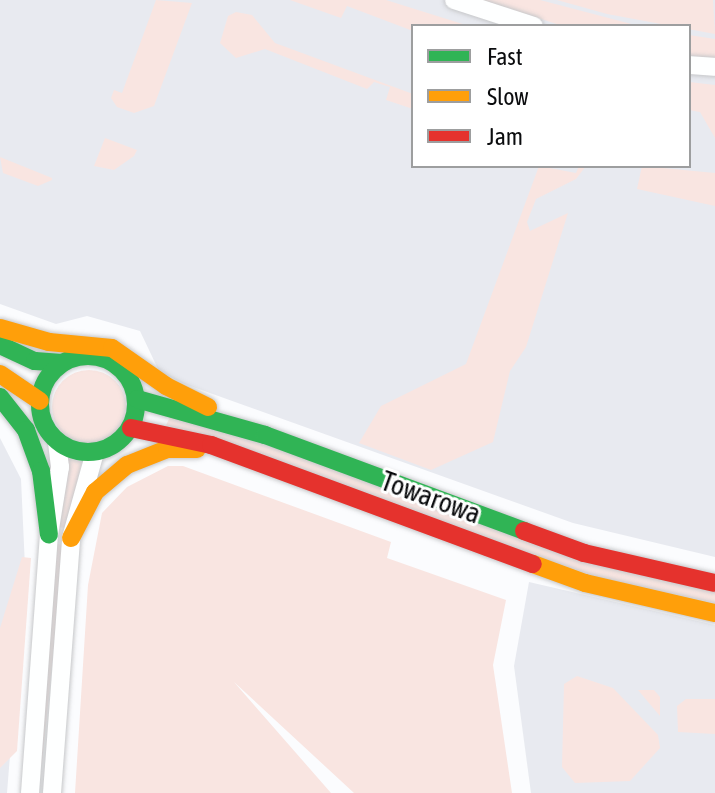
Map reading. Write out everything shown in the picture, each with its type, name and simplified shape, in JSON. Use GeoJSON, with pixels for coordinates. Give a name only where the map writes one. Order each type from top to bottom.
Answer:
{"type":"FeatureCollection","features":[{"type":"Feature","properties":{"kind":"street"},"geometry":{"type":"LineString","coordinates":[[454,0],[528,24]]}},
{"type":"Feature","properties":{"kind":"street"},"geometry":{"type":"LineString","coordinates":[[691,65],[715,67]]}},
{"type":"Feature","properties":{"kind":"street"},"geometry":{"type":"LineString","coordinates":[[0,328],[49,342],[112,348],[166,386],[265,435]]}},
{"type":"Feature","properties":{"kind":"street"},"geometry":{"type":"LineString","coordinates":[[0,345],[35,361],[62,363],[89,355],[116,363],[126,373],[137,399],[131,428],[116,444],[95,452],[57,441],[47,430],[40,401],[43,386],[62,363]]}},
{"type":"Feature","properties":{"kind":"street"},"geometry":{"type":"LineString","coordinates":[[0,374],[40,401]]}},
{"type":"Feature","properties":{"kind":"street"},"geometry":{"type":"LineString","coordinates":[[0,397],[26,430],[41,471],[49,535]]}},
{"type":"Feature","properties":{"kind":"street","name":"Towarowa"},"geometry":{"type":"LineString","coordinates":[[137,399],[265,435],[584,553],[715,583]]}},
{"type":"Feature","properties":{"kind":"street","name":"Towarowa"},"geometry":{"type":"LineString","coordinates":[[131,428],[183,435],[585,583],[715,613]]}},
{"type":"Feature","properties":{"kind":"street"},"geometry":{"type":"LineString","coordinates":[[30,793],[49,535],[60,467],[57,441]]}},
{"type":"Feature","properties":{"kind":"street"},"geometry":{"type":"LineString","coordinates":[[71,538],[95,492],[127,465],[167,449],[236,455]]}},
{"type":"Feature","properties":{"kind":"street"},"geometry":{"type":"LineString","coordinates":[[52,793],[71,538],[95,452]]}},
{"type":"Feature","properties":{"kind":"shaded area"},"geometry":{"type":"Polygon","coordinates":[[[0,0],[715,0],[715,557],[573,523],[182,383],[159,371],[140,331],[87,316],[56,324],[0,304],[0,0]]]}},
{"type":"Feature","properties":{"kind":"shaded area"},"geometry":{"type":"Polygon","coordinates":[[[156,0],[192,3],[154,106],[134,113],[117,107],[111,98],[114,90],[122,93],[156,0]]]}},
{"type":"Feature","properties":{"kind":"shaded area"},"geometry":{"type":"Polygon","coordinates":[[[290,0],[386,0],[463,24],[411,24],[411,30],[347,6],[341,18],[290,0]]]}},
{"type":"Feature","properties":{"kind":"shaded area"},"geometry":{"type":"Polygon","coordinates":[[[481,0],[540,0],[631,24],[557,24],[481,0]]]}},
{"type":"Feature","properties":{"kind":"shaded area"},"geometry":{"type":"Polygon","coordinates":[[[557,0],[713,0],[715,34],[691,30],[691,24],[661,24],[557,0]]]}},
{"type":"Feature","properties":{"kind":"shaded area"},"geometry":{"type":"Polygon","coordinates":[[[236,12],[252,15],[275,43],[411,93],[411,108],[386,100],[390,87],[374,82],[367,89],[265,49],[236,58],[220,43],[228,16],[236,12]]]}},
{"type":"Feature","properties":{"kind":"shaded area"},"geometry":{"type":"Polygon","coordinates":[[[691,35],[715,39],[715,58],[691,56],[691,35]]]}},
{"type":"Feature","properties":{"kind":"shaded area"},"geometry":{"type":"Polygon","coordinates":[[[691,82],[715,85],[715,138],[700,112],[691,110],[691,82]]]}},
{"type":"Feature","properties":{"kind":"shaded area"},"geometry":{"type":"Polygon","coordinates":[[[105,138],[137,150],[134,156],[114,170],[94,166],[105,138]]]}},
{"type":"Feature","properties":{"kind":"shaded area"},"geometry":{"type":"Polygon","coordinates":[[[0,157],[52,180],[38,186],[3,173],[0,157]]]}},
{"type":"Feature","properties":{"kind":"shaded area"},"geometry":{"type":"Polygon","coordinates":[[[538,168],[576,173],[578,168],[584,168],[576,179],[536,199],[527,222],[530,231],[568,213],[526,347],[510,371],[493,442],[431,470],[359,443],[381,406],[466,364],[538,168]]]}},
{"type":"Feature","properties":{"kind":"shaded area"},"geometry":{"type":"Polygon","coordinates":[[[642,168],[715,173],[715,206],[637,189],[642,168]]]}},
{"type":"Feature","properties":{"kind":"shaded area"},"geometry":{"type":"Polygon","coordinates":[[[89,370],[110,376],[120,386],[126,407],[120,428],[110,438],[89,444],[68,438],[58,428],[52,407],[58,386],[68,376],[89,370]]]}},
{"type":"Feature","properties":{"kind":"shaded area"},"geometry":{"type":"Polygon","coordinates":[[[172,413],[715,592],[715,603],[599,578],[166,425],[172,413]]]}},
{"type":"Feature","properties":{"kind":"shaded area"},"geometry":{"type":"Polygon","coordinates":[[[0,438],[21,479],[25,567],[7,793],[0,793],[0,438]]]}},
{"type":"Feature","properties":{"kind":"shaded area"},"geometry":{"type":"Polygon","coordinates":[[[66,458],[82,462],[66,528],[58,527],[66,458]]]}},
{"type":"Feature","properties":{"kind":"shaded area"},"geometry":{"type":"Polygon","coordinates":[[[168,466],[183,466],[391,542],[387,558],[506,600],[493,665],[512,793],[354,793],[234,682],[331,793],[75,793],[88,585],[102,513],[127,487],[168,466]]]}},
{"type":"Feature","properties":{"kind":"shaded area"},"geometry":{"type":"Polygon","coordinates":[[[56,544],[64,545],[42,764],[40,763],[56,544]]]}},
{"type":"Feature","properties":{"kind":"shaded area"},"geometry":{"type":"Polygon","coordinates":[[[22,557],[31,558],[17,751],[0,768],[0,628],[22,557]]]}},
{"type":"Feature","properties":{"kind":"shaded area"},"geometry":{"type":"Polygon","coordinates":[[[529,582],[715,625],[715,793],[531,793],[514,666],[529,582]]]}},
{"type":"Feature","properties":{"kind":"shaded area"},"geometry":{"type":"Polygon","coordinates":[[[577,676],[613,688],[658,735],[660,748],[630,781],[575,783],[562,767],[564,684],[577,676]]]}},
{"type":"Feature","properties":{"kind":"shaded area"},"geometry":{"type":"Polygon","coordinates":[[[638,690],[654,690],[660,697],[660,716],[638,690]]]}},
{"type":"Feature","properties":{"kind":"shaded area"},"geometry":{"type":"Polygon","coordinates":[[[686,699],[715,699],[715,734],[678,732],[677,706],[686,699]]]}},
{"type":"Feature","properties":{"kind":"traffic: fast"},"geometry":{"type":"LineString","coordinates":[[0,345],[35,361],[62,363]]}},
{"type":"Feature","properties":{"kind":"traffic: fast"},"geometry":{"type":"LineString","coordinates":[[88,356],[107,359],[122,370],[133,385],[136,404],[133,423],[122,438],[107,449],[88,452],[69,449],[54,438],[43,423],[40,404],[43,385],[54,370],[69,359],[88,356]]}},
{"type":"Feature","properties":{"kind":"traffic: fast"},"geometry":{"type":"LineString","coordinates":[[0,397],[26,430],[41,471],[49,535]]}},
{"type":"Feature","properties":{"kind":"traffic: fast"},"geometry":{"type":"LineString","coordinates":[[137,399],[265,435],[524,531]]}},
{"type":"Feature","properties":{"kind":"traffic: slow"},"geometry":{"type":"LineString","coordinates":[[0,328],[49,342],[112,348],[166,386],[208,407]]}},
{"type":"Feature","properties":{"kind":"traffic: slow"},"geometry":{"type":"LineString","coordinates":[[0,374],[40,401]]}},
{"type":"Feature","properties":{"kind":"traffic: slow"},"geometry":{"type":"LineString","coordinates":[[71,538],[95,492],[127,465],[167,449],[197,449]]}},
{"type":"Feature","properties":{"kind":"traffic: slow"},"geometry":{"type":"LineString","coordinates":[[533,564],[585,583],[715,613]]}},
{"type":"Feature","properties":{"kind":"traffic: jam"},"geometry":{"type":"LineString","coordinates":[[131,428],[211,445],[533,564]]}},
{"type":"Feature","properties":{"kind":"traffic: jam"},"geometry":{"type":"LineString","coordinates":[[524,531],[584,553],[715,583]]}}]}
